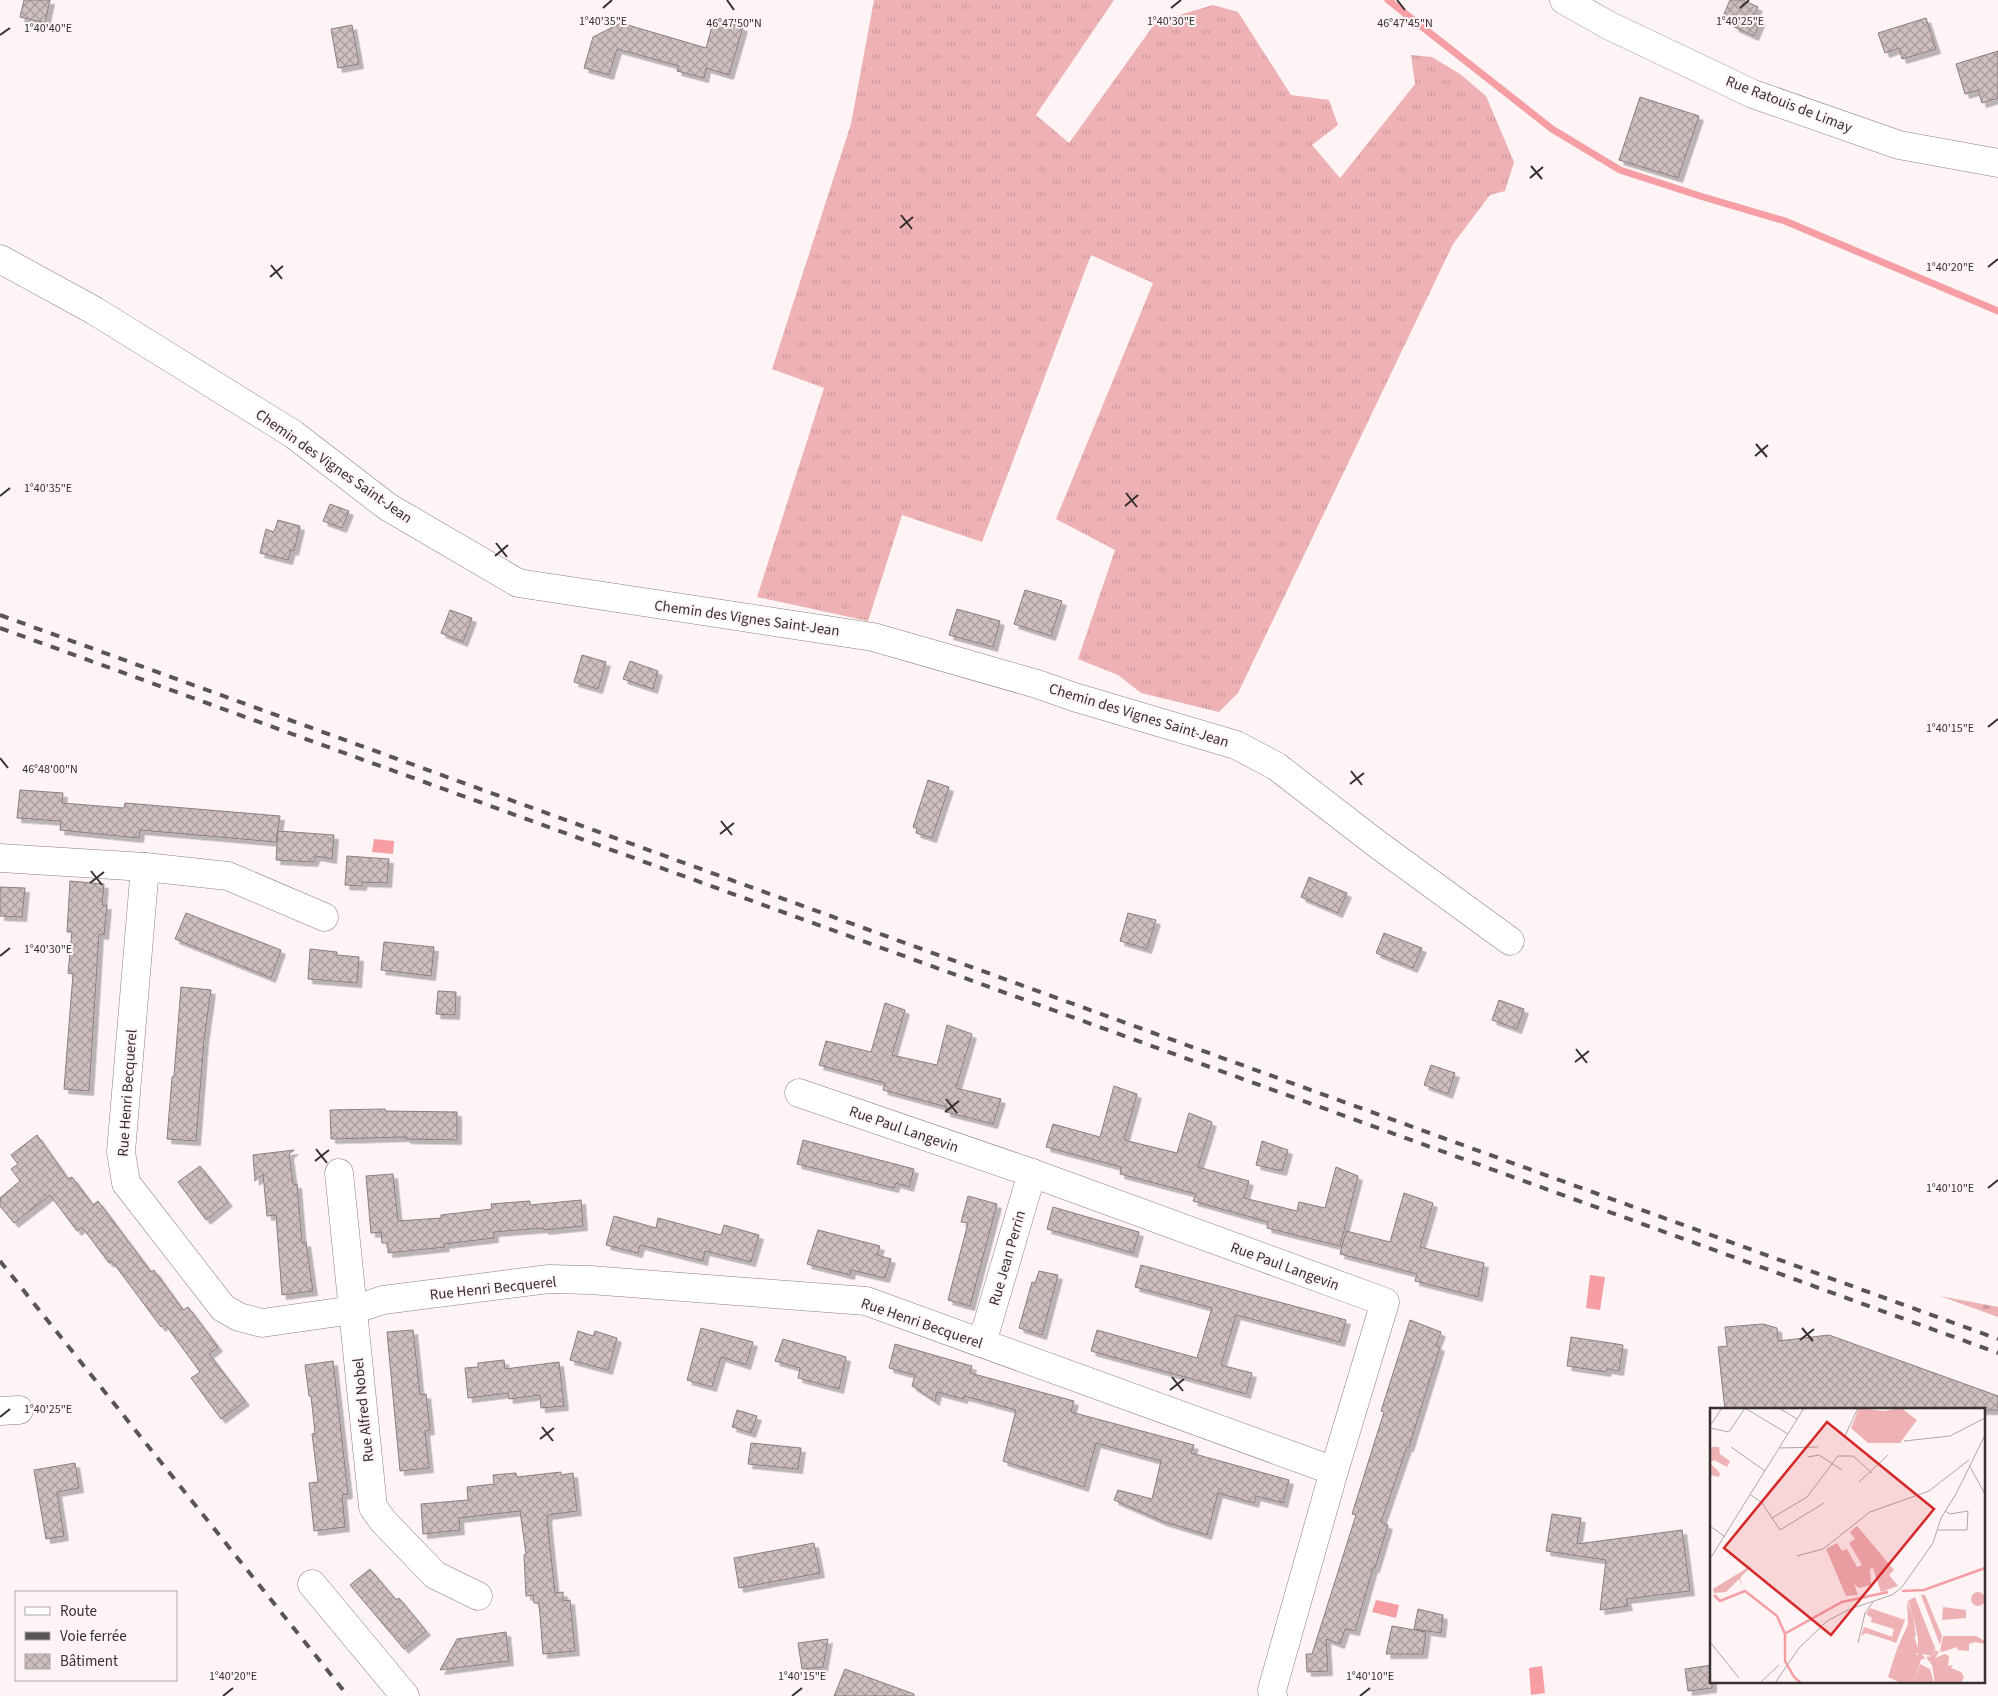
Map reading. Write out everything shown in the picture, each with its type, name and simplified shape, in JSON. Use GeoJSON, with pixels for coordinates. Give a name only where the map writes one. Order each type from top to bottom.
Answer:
{"type":"FeatureCollection","features":[{"type":"Feature","properties":{"kind":"street","name":"Rue Ratouis de Limay"},"geometry":{"type":"LineString","coordinates":[[1564,0],[1608,24],[1753,94],[1899,145],[1998,163]]}},
{"type":"Feature","properties":{"kind":"street","name":"Chemin des Vignes Saint-Jean"},"geometry":{"type":"LineString","coordinates":[[0,259],[95,311],[276,423],[388,507],[518,583],[873,637],[1236,745],[1276,766],[1377,844],[1510,941]]}},
{"type":"Feature","properties":{"kind":"street"},"geometry":{"type":"LineString","coordinates":[[0,858],[145,867],[228,876],[324,917]]}},
{"type":"Feature","properties":{"kind":"street","name":"Rue Henri Becquerel"},"geometry":{"type":"LineString","coordinates":[[145,867],[121,1152],[126,1183],[223,1308],[239,1317],[262,1323],[353,1310],[383,1300],[549,1279],[590,1280],[866,1301],[1334,1471]]}},
{"type":"Feature","properties":{"kind":"street","name":"Rue Paul Langevin"},"geometry":{"type":"LineString","coordinates":[[800,1093],[1032,1173],[1385,1302],[1334,1471],[1272,1690],[1272,1696]]}},
{"type":"Feature","properties":{"kind":"street","name":"Rue Alfred Nobel"},"geometry":{"type":"LineString","coordinates":[[339,1173],[373,1507],[435,1575],[478,1596]]}},
{"type":"Feature","properties":{"kind":"street","name":"Rue Jean Perrin"},"geometry":{"type":"LineString","coordinates":[[982,1343],[1032,1173]]}},
{"type":"Feature","properties":{"kind":"street"},"geometry":{"type":"LineString","coordinates":[[312,1584],[406,1696]]}},
{"type":"Feature","properties":{"kind":"green space"},"geometry":{"type":"Polygon","coordinates":[[[874,0],[1114,0],[1036,115],[1069,143],[1156,22],[1213,5],[1238,12],[1291,95],[1329,100],[1338,125],[1312,145],[1340,178],[1415,84],[1411,55],[1432,57],[1460,74],[1486,96],[1514,162],[1505,191],[1490,195],[1453,244],[1238,693],[1219,712],[1141,693],[1118,675],[1078,659],[1115,550],[1056,519],[1153,283],[1091,255],[982,542],[902,515],[868,621],[757,597],[824,388],[772,369],[851,124],[874,0]]]}},
{"type":"Feature","properties":{"kind":"green space"},"geometry":{"type":"Polygon","coordinates":[[[1940,1296],[1998,1307],[1998,1317],[1940,1296]]]}},
{"type":"Feature","properties":{"kind":"shaded area"},"geometry":{"type":"Polygon","coordinates":[[[374,839],[394,841],[393,854],[372,852],[374,839]]]}},
{"type":"Feature","properties":{"kind":"shaded area"},"geometry":{"type":"Polygon","coordinates":[[[1590,1275],[1605,1277],[1600,1310],[1586,1308],[1590,1275]]]}},
{"type":"Feature","properties":{"kind":"shaded area"},"geometry":{"type":"Polygon","coordinates":[[[1376,1600],[1399,1605],[1396,1618],[1372,1612],[1376,1600]]]}},
{"type":"Feature","properties":{"kind":"shaded area"},"geometry":{"type":"Polygon","coordinates":[[[1542,1666],[1545,1693],[1531,1695],[1529,1668],[1542,1666]]]}},
{"type":"Feature","properties":{"kind":"building"},"geometry":{"type":"Polygon","coordinates":[[[24,0],[50,0],[45,23],[20,17],[24,0]]]}},
{"type":"Feature","properties":{"kind":"building"},"geometry":{"type":"Polygon","coordinates":[[[1730,0],[1743,0],[1758,7],[1753,16],[1761,20],[1754,36],[1734,27],[1736,23],[1723,16],[1730,0]]]}},
{"type":"Feature","properties":{"kind":"building"},"geometry":{"type":"Polygon","coordinates":[[[1926,18],[1936,49],[1902,59],[1899,48],[1885,53],[1878,33],[1926,18]]]}},
{"type":"Feature","properties":{"kind":"building"},"geometry":{"type":"Polygon","coordinates":[[[714,19],[743,27],[729,75],[706,68],[704,78],[677,71],[679,66],[617,49],[609,75],[584,68],[593,37],[621,23],[706,48],[714,19]]]}},
{"type":"Feature","properties":{"kind":"building"},"geometry":{"type":"Polygon","coordinates":[[[352,25],[359,64],[338,68],[331,29],[352,25]]]}},
{"type":"Feature","properties":{"kind":"building"},"geometry":{"type":"Polygon","coordinates":[[[1998,51],[1998,98],[1982,103],[1978,90],[1965,94],[1956,64],[1998,51]]]}},
{"type":"Feature","properties":{"kind":"building"},"geometry":{"type":"Polygon","coordinates":[[[1640,97],[1699,116],[1678,178],[1619,160],[1640,97]]]}},
{"type":"Feature","properties":{"kind":"building"},"geometry":{"type":"Polygon","coordinates":[[[330,504],[349,511],[342,528],[323,521],[330,504]]]}},
{"type":"Feature","properties":{"kind":"building"},"geometry":{"type":"Polygon","coordinates":[[[278,520],[300,526],[294,551],[291,550],[288,560],[260,553],[266,529],[274,532],[278,520]]]}},
{"type":"Feature","properties":{"kind":"building"},"geometry":{"type":"Polygon","coordinates":[[[1025,590],[1062,601],[1051,636],[1014,624],[1025,590]]]}},
{"type":"Feature","properties":{"kind":"building"},"geometry":{"type":"Polygon","coordinates":[[[957,609],[1000,621],[993,647],[949,635],[957,609]]]}},
{"type":"Feature","properties":{"kind":"building"},"geometry":{"type":"Polygon","coordinates":[[[450,610],[472,618],[463,642],[441,633],[450,610]]]}},
{"type":"Feature","properties":{"kind":"building"},"geometry":{"type":"Polygon","coordinates":[[[582,655],[606,662],[598,689],[574,682],[582,655]]]}},
{"type":"Feature","properties":{"kind":"building"},"geometry":{"type":"Polygon","coordinates":[[[630,661],[658,671],[653,689],[623,679],[630,661]]]}},
{"type":"Feature","properties":{"kind":"building"},"geometry":{"type":"Polygon","coordinates":[[[928,780],[949,787],[932,838],[916,833],[917,829],[913,827],[928,780]]]}},
{"type":"Feature","properties":{"kind":"building"},"geometry":{"type":"Polygon","coordinates":[[[20,790],[63,793],[62,803],[124,808],[125,803],[280,816],[276,842],[140,830],[139,838],[60,830],[61,821],[17,818],[20,790]]]}},
{"type":"Feature","properties":{"kind":"building"},"geometry":{"type":"Polygon","coordinates":[[[278,831],[334,835],[332,859],[316,856],[313,862],[276,860],[278,831]]]}},
{"type":"Feature","properties":{"kind":"building"},"geometry":{"type":"Polygon","coordinates":[[[347,856],[389,859],[387,883],[362,882],[362,886],[345,885],[347,856]]]}},
{"type":"Feature","properties":{"kind":"building"},"geometry":{"type":"Polygon","coordinates":[[[1309,877],[1347,893],[1338,913],[1301,897],[1309,877]]]}},
{"type":"Feature","properties":{"kind":"building"},"geometry":{"type":"Polygon","coordinates":[[[70,881],[104,884],[102,905],[107,905],[104,935],[99,934],[89,1091],[64,1089],[73,974],[68,973],[72,932],[67,932],[70,881]]]}},
{"type":"Feature","properties":{"kind":"building"},"geometry":{"type":"Polygon","coordinates":[[[0,887],[25,888],[22,917],[0,916],[0,887]]]}},
{"type":"Feature","properties":{"kind":"building"},"geometry":{"type":"Polygon","coordinates":[[[186,913],[281,950],[271,978],[175,939],[186,913]]]}},
{"type":"Feature","properties":{"kind":"building"},"geometry":{"type":"Polygon","coordinates":[[[1128,913],[1156,920],[1147,949],[1120,941],[1128,913]]]}},
{"type":"Feature","properties":{"kind":"building"},"geometry":{"type":"Polygon","coordinates":[[[1384,933],[1422,948],[1413,968],[1376,953],[1384,933]]]}},
{"type":"Feature","properties":{"kind":"building"},"geometry":{"type":"Polygon","coordinates":[[[384,942],[434,947],[431,976],[381,970],[384,942]]]}},
{"type":"Feature","properties":{"kind":"building"},"geometry":{"type":"Polygon","coordinates":[[[310,949],[337,952],[337,955],[359,957],[357,983],[308,979],[310,949]]]}},
{"type":"Feature","properties":{"kind":"building"},"geometry":{"type":"Polygon","coordinates":[[[181,987],[211,990],[204,1040],[196,1141],[167,1139],[181,987]]]}},
{"type":"Feature","properties":{"kind":"building"},"geometry":{"type":"Polygon","coordinates":[[[438,991],[456,992],[455,1015],[436,1014],[438,991]]]}},
{"type":"Feature","properties":{"kind":"building"},"geometry":{"type":"Polygon","coordinates":[[[1499,1000],[1524,1009],[1517,1029],[1492,1020],[1499,1000]]]}},
{"type":"Feature","properties":{"kind":"building"},"geometry":{"type":"Polygon","coordinates":[[[885,1003],[905,1010],[892,1055],[937,1065],[947,1025],[972,1034],[956,1088],[1001,1099],[993,1124],[946,1112],[947,1107],[883,1090],[885,1083],[819,1065],[826,1041],[871,1052],[885,1003]]]}},
{"type":"Feature","properties":{"kind":"building"},"geometry":{"type":"Polygon","coordinates":[[[1431,1065],[1455,1073],[1448,1094],[1424,1085],[1431,1065]]]}},
{"type":"Feature","properties":{"kind":"building"},"geometry":{"type":"Polygon","coordinates":[[[1114,1086],[1137,1094],[1124,1140],[1177,1153],[1189,1113],[1212,1122],[1198,1167],[1249,1181],[1244,1198],[1297,1211],[1299,1202],[1325,1208],[1336,1167],[1358,1176],[1340,1246],[1267,1228],[1268,1222],[1193,1201],[1196,1194],[1120,1174],[1121,1167],[1046,1147],[1053,1124],[1100,1137],[1114,1086]]]}},
{"type":"Feature","properties":{"kind":"building"},"geometry":{"type":"Polygon","coordinates":[[[385,1109],[385,1111],[457,1112],[457,1140],[406,1139],[406,1137],[331,1139],[330,1110],[385,1109]]]}},
{"type":"Feature","properties":{"kind":"building"},"geometry":{"type":"Polygon","coordinates":[[[37,1135],[68,1179],[72,1177],[93,1205],[98,1201],[151,1272],[154,1270],[183,1310],[188,1307],[218,1347],[209,1354],[245,1401],[221,1419],[191,1378],[200,1372],[165,1324],[161,1327],[112,1261],[109,1263],[82,1227],[77,1231],[50,1195],[14,1223],[0,1206],[0,1198],[20,1181],[11,1169],[18,1164],[11,1155],[37,1135]]]}},
{"type":"Feature","properties":{"kind":"building"},"geometry":{"type":"Polygon","coordinates":[[[803,1140],[914,1169],[909,1187],[896,1183],[894,1188],[797,1164],[803,1140]]]}},
{"type":"Feature","properties":{"kind":"building"},"geometry":{"type":"Polygon","coordinates":[[[1262,1141],[1288,1150],[1282,1171],[1256,1165],[1262,1141]]]}},
{"type":"Feature","properties":{"kind":"building"},"geometry":{"type":"Polygon","coordinates":[[[294,1150],[289,1154],[293,1184],[297,1184],[302,1243],[306,1242],[313,1291],[282,1295],[276,1215],[267,1216],[263,1174],[255,1181],[253,1155],[294,1150]]]}},
{"type":"Feature","properties":{"kind":"building"},"geometry":{"type":"Polygon","coordinates":[[[200,1166],[228,1202],[206,1220],[178,1182],[200,1166]]]}},
{"type":"Feature","properties":{"kind":"building"},"geometry":{"type":"Polygon","coordinates":[[[393,1174],[398,1221],[441,1218],[441,1215],[492,1209],[491,1204],[530,1201],[530,1205],[581,1200],[583,1226],[494,1232],[494,1238],[444,1244],[445,1247],[388,1253],[388,1243],[382,1243],[381,1232],[371,1233],[366,1176],[393,1174]]]}},
{"type":"Feature","properties":{"kind":"building"},"geometry":{"type":"Polygon","coordinates":[[[1404,1193],[1433,1203],[1420,1247],[1484,1263],[1478,1297],[1415,1281],[1417,1274],[1340,1254],[1346,1231],[1390,1242],[1404,1193]]]}},
{"type":"Feature","properties":{"kind":"building"},"geometry":{"type":"Polygon","coordinates":[[[968,1196],[997,1204],[970,1306],[948,1300],[968,1223],[961,1222],[968,1196]]]}},
{"type":"Feature","properties":{"kind":"building"},"geometry":{"type":"Polygon","coordinates":[[[1053,1207],[1139,1232],[1133,1253],[1047,1229],[1053,1207]]]}},
{"type":"Feature","properties":{"kind":"building"},"geometry":{"type":"Polygon","coordinates":[[[614,1216],[656,1228],[658,1218],[721,1235],[724,1225],[759,1235],[751,1262],[705,1251],[703,1261],[640,1245],[638,1253],[606,1245],[614,1216]]]}},
{"type":"Feature","properties":{"kind":"building"},"geometry":{"type":"Polygon","coordinates":[[[818,1230],[880,1246],[877,1255],[891,1259],[885,1278],[851,1270],[850,1275],[807,1264],[818,1230]]]}},
{"type":"Feature","properties":{"kind":"building"},"geometry":{"type":"Polygon","coordinates":[[[1141,1265],[1346,1320],[1340,1342],[1236,1315],[1221,1365],[1252,1373],[1246,1394],[1091,1351],[1097,1330],[1197,1358],[1212,1308],[1135,1287],[1141,1265]]]}},
{"type":"Feature","properties":{"kind":"building"},"geometry":{"type":"Polygon","coordinates":[[[1039,1271],[1058,1275],[1042,1335],[1019,1328],[1032,1282],[1035,1283],[1039,1271]]]}},
{"type":"Feature","properties":{"kind":"building"},"geometry":{"type":"Polygon","coordinates":[[[1410,1320],[1441,1332],[1436,1345],[1440,1347],[1409,1447],[1407,1447],[1381,1522],[1388,1525],[1375,1568],[1373,1568],[1355,1631],[1345,1629],[1340,1644],[1326,1639],[1328,1671],[1307,1672],[1306,1654],[1312,1654],[1356,1515],[1352,1514],[1384,1412],[1381,1411],[1410,1320]]]}},
{"type":"Feature","properties":{"kind":"building"},"geometry":{"type":"Polygon","coordinates":[[[1763,1324],[1777,1328],[1778,1341],[1829,1335],[1998,1396],[1998,1410],[1986,1410],[1986,1408],[1725,1408],[1718,1347],[1727,1346],[1725,1327],[1763,1324]]]}},
{"type":"Feature","properties":{"kind":"building"},"geometry":{"type":"Polygon","coordinates":[[[701,1328],[753,1342],[746,1365],[721,1357],[712,1387],[687,1380],[701,1328]]]}},
{"type":"Feature","properties":{"kind":"building"},"geometry":{"type":"Polygon","coordinates":[[[413,1330],[420,1395],[426,1394],[430,1430],[425,1431],[429,1468],[400,1471],[387,1332],[413,1330]]]}},
{"type":"Feature","properties":{"kind":"building"},"geometry":{"type":"Polygon","coordinates":[[[578,1331],[593,1336],[595,1331],[617,1338],[608,1370],[570,1360],[578,1331]]]}},
{"type":"Feature","properties":{"kind":"building"},"geometry":{"type":"Polygon","coordinates":[[[1571,1337],[1623,1345],[1619,1371],[1607,1369],[1606,1372],[1567,1366],[1571,1337]]]}},
{"type":"Feature","properties":{"kind":"building"},"geometry":{"type":"Polygon","coordinates":[[[783,1339],[846,1357],[839,1389],[798,1378],[800,1368],[775,1361],[783,1339]]]}},
{"type":"Feature","properties":{"kind":"building"},"geometry":{"type":"Polygon","coordinates":[[[895,1344],[972,1366],[970,1373],[1074,1401],[1071,1412],[1194,1445],[1191,1453],[1289,1480],[1283,1503],[1256,1496],[1254,1503],[1218,1493],[1207,1535],[1162,1521],[1114,1500],[1118,1490],[1152,1499],[1161,1461],[1096,1443],[1084,1487],[1003,1461],[1016,1410],[964,1396],[963,1399],[937,1392],[935,1401],[912,1386],[915,1375],[889,1368],[895,1344]]]}},
{"type":"Feature","properties":{"kind":"building"},"geometry":{"type":"Polygon","coordinates":[[[504,1360],[505,1369],[559,1362],[564,1406],[541,1408],[540,1395],[509,1399],[508,1393],[468,1398],[465,1368],[478,1367],[478,1363],[504,1360]]]}},
{"type":"Feature","properties":{"kind":"building"},"geometry":{"type":"Polygon","coordinates":[[[333,1361],[348,1494],[342,1495],[345,1527],[314,1531],[309,1483],[318,1482],[312,1434],[315,1433],[311,1396],[309,1396],[305,1365],[333,1361]]]}},
{"type":"Feature","properties":{"kind":"building"},"geometry":{"type":"Polygon","coordinates":[[[737,1410],[757,1416],[751,1433],[732,1427],[737,1410]]]}},
{"type":"Feature","properties":{"kind":"building"},"geometry":{"type":"Polygon","coordinates":[[[751,1443],[801,1448],[798,1469],[748,1464],[751,1443]]]}},
{"type":"Feature","properties":{"kind":"building"},"geometry":{"type":"Polygon","coordinates":[[[75,1463],[79,1488],[57,1492],[64,1536],[46,1539],[34,1470],[75,1463]]]}},
{"type":"Feature","properties":{"kind":"building"},"geometry":{"type":"Polygon","coordinates":[[[561,1472],[561,1475],[573,1473],[577,1511],[548,1515],[547,1519],[555,1593],[563,1592],[563,1601],[570,1600],[575,1651],[543,1654],[539,1603],[534,1603],[533,1595],[526,1596],[524,1555],[526,1554],[520,1511],[459,1518],[460,1530],[423,1534],[421,1504],[468,1500],[467,1487],[494,1484],[493,1475],[516,1473],[517,1477],[561,1472]]]}},
{"type":"Feature","properties":{"kind":"building"},"geometry":{"type":"Polygon","coordinates":[[[1552,1514],[1581,1518],[1577,1544],[1682,1530],[1690,1591],[1626,1599],[1628,1606],[1600,1610],[1606,1560],[1546,1551],[1552,1514]]]}},
{"type":"Feature","properties":{"kind":"building"},"geometry":{"type":"Polygon","coordinates":[[[814,1543],[820,1573],[739,1588],[734,1558],[814,1543]]]}},
{"type":"Feature","properties":{"kind":"building"},"geometry":{"type":"Polygon","coordinates":[[[370,1569],[396,1600],[399,1598],[426,1631],[404,1649],[350,1585],[370,1569]]]}},
{"type":"Feature","properties":{"kind":"building"},"geometry":{"type":"Polygon","coordinates":[[[1418,1609],[1443,1615],[1441,1633],[1414,1629],[1418,1609]]]}},
{"type":"Feature","properties":{"kind":"building"},"geometry":{"type":"Polygon","coordinates":[[[1392,1626],[1426,1632],[1423,1654],[1386,1654],[1392,1626]]]}},
{"type":"Feature","properties":{"kind":"building"},"geometry":{"type":"Polygon","coordinates":[[[506,1632],[509,1661],[440,1670],[457,1639],[506,1632]]]}},
{"type":"Feature","properties":{"kind":"building"},"geometry":{"type":"Polygon","coordinates":[[[828,1639],[823,1667],[802,1669],[798,1643],[828,1639]]]}},
{"type":"Feature","properties":{"kind":"building"},"geometry":{"type":"Polygon","coordinates":[[[1710,1665],[1710,1684],[1712,1684],[1712,1688],[1688,1691],[1685,1669],[1710,1665]]]}},
{"type":"Feature","properties":{"kind":"building"},"geometry":{"type":"Polygon","coordinates":[[[845,1669],[914,1694],[914,1696],[834,1696],[845,1669]]]}},
{"type":"Feature","properties":{"kind":"waterway"},"geometry":{"type":"LineString","coordinates":[[1388,0],[1552,129],[1620,170],[1785,221],[1998,311]]}},
{"type":"Feature","properties":{"kind":"railway"},"geometry":{"type":"LineString","coordinates":[[0,615],[1998,1339]]}},
{"type":"Feature","properties":{"kind":"railway"},"geometry":{"type":"LineString","coordinates":[[0,628],[1998,1353]]}},
{"type":"Feature","properties":{"kind":"railway"},"geometry":{"type":"LineString","coordinates":[[0,1261],[348,1696]]}}]}
